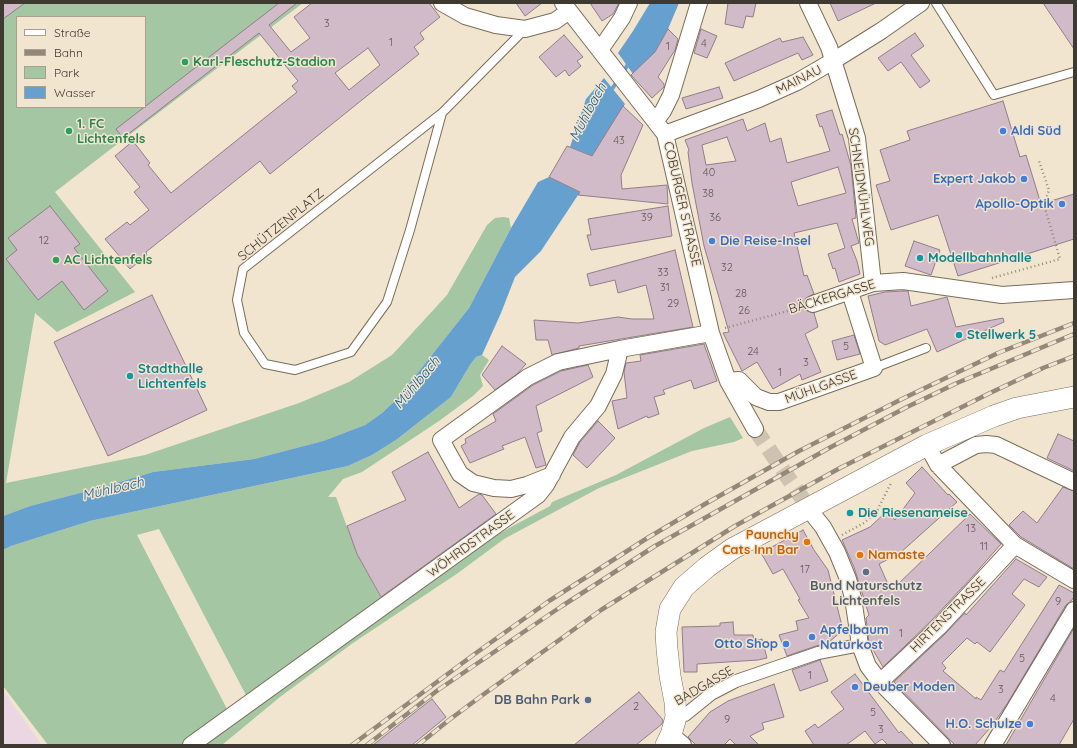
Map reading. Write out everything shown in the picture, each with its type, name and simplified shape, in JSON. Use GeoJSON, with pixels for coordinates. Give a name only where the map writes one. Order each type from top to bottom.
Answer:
{"type":"FeatureCollection","features":[{"type":"Feature","properties":{"kind":"street"},"geometry":{"type":"LineString","coordinates":[[442,3],[465,16],[496,25],[525,29],[555,21],[566,7]]}},
{"type":"Feature","properties":{"kind":"street"},"geometry":{"type":"LineString","coordinates":[[602,54],[629,3]]}},
{"type":"Feature","properties":{"kind":"street"},"geometry":{"type":"LineString","coordinates":[[656,120],[663,111],[671,95],[699,3]]}},
{"type":"Feature","properties":{"kind":"street","name":"SCHNEIDMÜHLWEG"},"geometry":{"type":"LineString","coordinates":[[808,3],[828,47],[857,138],[873,283]]}},
{"type":"Feature","properties":{"kind":"street","name":"MAINAU"},"geometry":{"type":"LineString","coordinates":[[665,134],[759,99],[797,82],[833,61],[920,3]]}},
{"type":"Feature","properties":{"kind":"street","name":"COBURGER STRASSE"},"geometry":{"type":"LineString","coordinates":[[566,7],[631,92],[656,120],[665,134],[711,333],[728,381],[755,429]]}},
{"type":"Feature","properties":{"kind":"street","name":"BÄCKERGASSE"},"geometry":{"type":"LineString","coordinates":[[813,304],[873,283],[903,281],[1002,295],[1074,290]]}},
{"type":"Feature","properties":{"kind":"street"},"geometry":{"type":"LineString","coordinates":[[850,292],[874,368]]}},
{"type":"Feature","properties":{"kind":"street"},"geometry":{"type":"LineString","coordinates":[[552,475],[527,485],[511,489],[494,488],[474,483],[460,474],[441,440],[528,377],[558,362],[620,349],[711,333]]}},
{"type":"Feature","properties":{"kind":"street","name":"WÖHRDSTRASSE"},"geometry":{"type":"LineString","coordinates":[[191,745],[538,495],[552,475],[572,437],[598,406],[614,374],[620,349]]}},
{"type":"Feature","properties":{"kind":"street","name":"MÜHLGASSE"},"geometry":{"type":"LineString","coordinates":[[728,381],[738,380],[756,397],[769,402],[779,402],[874,368]]}},
{"type":"Feature","properties":{"kind":"street"},"geometry":{"type":"LineString","coordinates":[[674,736],[675,702],[670,676],[666,632],[670,609],[684,587],[706,567],[732,549],[927,445],[994,416],[1017,408],[1074,397]]}},
{"type":"Feature","properties":{"kind":"street"},"geometry":{"type":"LineString","coordinates":[[1050,401],[1074,408]]}},
{"type":"Feature","properties":{"kind":"street"},"geometry":{"type":"LineString","coordinates":[[927,445],[938,465],[1015,545],[1074,580]]}},
{"type":"Feature","properties":{"kind":"street"},"geometry":{"type":"LineString","coordinates":[[938,465],[976,445],[996,445],[1074,482]]}},
{"type":"Feature","properties":{"kind":"street"},"geometry":{"type":"LineString","coordinates":[[816,517],[837,552],[848,579],[853,598],[860,645],[868,666],[880,682],[942,745]]}},
{"type":"Feature","properties":{"kind":"street","name":"HIRTENSTRASSE"},"geometry":{"type":"LineString","coordinates":[[880,682],[938,627],[1015,545]]}},
{"type":"Feature","properties":{"kind":"street"},"geometry":{"type":"LineString","coordinates":[[993,745],[1074,610]]}},
{"type":"Feature","properties":{"kind":"street","name":"BADGASSE"},"geometry":{"type":"LineString","coordinates":[[674,736],[685,715],[712,694],[736,681],[818,654],[860,645]]}},
{"type":"Feature","properties":{"kind":"lane"},"geometry":{"type":"LineString","coordinates":[[936,3],[994,95],[1074,72]]}},
{"type":"Feature","properties":{"kind":"lane","name":"SCHÜTZENPLATZ"},"geometry":{"type":"LineString","coordinates":[[442,113],[410,230],[387,302],[351,352],[295,370],[265,364],[244,333],[237,300],[243,269],[442,113],[525,29]]}},
{"type":"Feature","properties":{"kind":"lane"},"geometry":{"type":"LineString","coordinates":[[874,368],[926,348]]}},
{"type":"Feature","properties":{"kind":"path"},"geometry":{"type":"LineString","coordinates":[[986,280],[1060,259],[1044,205],[1049,190],[1039,161]]}},
{"type":"Feature","properties":{"kind":"path","name":"BÄCKERGASSE"},"geometry":{"type":"LineString","coordinates":[[711,333],[813,304]]}},
{"type":"Feature","properties":{"kind":"path"},"geometry":{"type":"LineString","coordinates":[[830,541],[864,523],[877,511],[896,473],[898,460]]}},
{"type":"Feature","properties":{"kind":"shaded area"},"geometry":{"type":"Polygon","coordinates":[[[3,691],[42,745],[3,745],[3,691]]]}},
{"type":"Feature","properties":{"kind":"green space"},"geometry":{"type":"Polygon","coordinates":[[[3,3],[303,3],[55,192],[135,292],[57,332],[35,313],[6,483],[145,455],[299,403],[349,382],[392,355],[447,295],[487,225],[495,218],[509,218],[511,228],[469,308],[397,399],[382,413],[365,425],[323,441],[254,459],[153,472],[30,506],[3,516],[3,3]]]}},
{"type":"Feature","properties":{"kind":"green space"},"geometry":{"type":"Polygon","coordinates":[[[482,355],[489,360],[480,375],[483,386],[473,396],[439,421],[362,472],[343,479],[328,497],[336,497],[357,554],[381,598],[248,699],[159,529],[137,535],[228,711],[182,745],[48,745],[3,686],[3,550],[11,546],[90,521],[348,466],[372,455],[396,440],[451,397],[470,365],[476,357],[482,355]]]}},
{"type":"Feature","properties":{"kind":"green space"},"geometry":{"type":"Polygon","coordinates":[[[730,417],[743,438],[734,442],[692,451],[599,488],[504,539],[458,573],[353,643],[280,697],[222,745],[204,745],[465,556],[498,534],[550,506],[552,502],[616,475],[704,428],[730,417]]]}},
{"type":"Feature","properties":{"kind":"water"},"geometry":{"type":"Polygon","coordinates":[[[650,3],[679,3],[668,29],[655,52],[633,74],[618,53],[650,3]]]}},
{"type":"Feature","properties":{"kind":"water"},"geometry":{"type":"Polygon","coordinates":[[[604,78],[625,104],[592,156],[570,147],[586,99],[604,78]]]}},
{"type":"Feature","properties":{"kind":"water"},"geometry":{"type":"Polygon","coordinates":[[[549,177],[580,192],[541,251],[515,277],[482,355],[476,357],[470,365],[451,397],[396,440],[372,455],[348,466],[90,521],[11,546],[3,550],[3,516],[30,506],[153,472],[254,459],[323,441],[365,425],[382,413],[397,399],[469,308],[511,228],[538,182],[549,177]]]}},
{"type":"Feature","properties":{"kind":"building"},"geometry":{"type":"Polygon","coordinates":[[[3,3],[25,3],[3,19],[3,3]]]}},
{"type":"Feature","properties":{"kind":"building"},"geometry":{"type":"Polygon","coordinates":[[[279,3],[297,3],[269,25],[291,52],[310,38],[294,17],[312,3],[429,3],[440,17],[420,33],[424,39],[414,47],[419,54],[270,174],[260,161],[146,252],[147,255],[130,269],[105,239],[127,222],[130,225],[149,210],[134,192],[140,187],[115,156],[133,141],[150,163],[148,165],[171,193],[297,92],[292,86],[298,81],[259,33],[123,138],[116,129],[143,108],[146,108],[146,106],[279,3]],[[368,48],[335,73],[349,90],[380,65],[368,48]]]}},
{"type":"Feature","properties":{"kind":"building"},"geometry":{"type":"Polygon","coordinates":[[[516,3],[542,3],[525,16],[516,3]]]}},
{"type":"Feature","properties":{"kind":"building"},"geometry":{"type":"Polygon","coordinates":[[[590,3],[619,3],[613,14],[602,21],[590,3]]]}},
{"type":"Feature","properties":{"kind":"building"},"geometry":{"type":"Polygon","coordinates":[[[728,3],[756,3],[753,17],[746,16],[743,28],[725,24],[728,3]]]}},
{"type":"Feature","properties":{"kind":"building"},"geometry":{"type":"Polygon","coordinates":[[[830,3],[876,3],[838,21],[830,3]]]}},
{"type":"Feature","properties":{"kind":"building"},"geometry":{"type":"Polygon","coordinates":[[[1043,3],[1074,3],[1074,49],[1043,3]]]}},
{"type":"Feature","properties":{"kind":"building"},"geometry":{"type":"Polygon","coordinates":[[[668,29],[678,39],[675,50],[658,77],[664,84],[664,87],[652,98],[631,75],[655,52],[668,29]]]}},
{"type":"Feature","properties":{"kind":"building"},"geometry":{"type":"Polygon","coordinates":[[[701,29],[717,36],[707,58],[694,53],[701,29]]]}},
{"type":"Feature","properties":{"kind":"building"},"geometry":{"type":"Polygon","coordinates":[[[915,33],[924,46],[911,55],[930,81],[920,88],[901,62],[888,71],[878,58],[915,33]]]}},
{"type":"Feature","properties":{"kind":"building"},"geometry":{"type":"Polygon","coordinates":[[[564,35],[583,57],[577,61],[581,66],[569,76],[565,70],[556,77],[539,57],[564,35]]]}},
{"type":"Feature","properties":{"kind":"building"},"geometry":{"type":"Polygon","coordinates":[[[803,37],[813,55],[802,60],[798,53],[734,81],[725,63],[780,38],[782,42],[803,37]]]}},
{"type":"Feature","properties":{"kind":"building"},"geometry":{"type":"Polygon","coordinates":[[[719,87],[723,98],[686,109],[682,98],[719,87]]]}},
{"type":"Feature","properties":{"kind":"building"},"geometry":{"type":"Polygon","coordinates":[[[1003,101],[1020,157],[1026,155],[1041,204],[1074,194],[1074,239],[958,276],[938,215],[891,230],[876,185],[890,181],[880,150],[910,140],[907,131],[1003,101]]]}},
{"type":"Feature","properties":{"kind":"building"},"geometry":{"type":"Polygon","coordinates":[[[623,106],[643,125],[621,175],[622,189],[667,185],[668,204],[578,195],[580,192],[549,177],[567,146],[592,156],[623,106]]]}},
{"type":"Feature","properties":{"kind":"building"},"geometry":{"type":"Polygon","coordinates":[[[832,110],[840,135],[842,134],[851,166],[856,218],[852,219],[859,243],[851,246],[860,274],[839,282],[835,268],[833,269],[828,254],[845,248],[837,223],[794,233],[804,276],[807,275],[814,294],[806,298],[804,307],[807,311],[814,313],[818,327],[805,334],[821,372],[802,380],[800,374],[773,389],[757,362],[742,371],[723,333],[729,332],[704,246],[692,183],[689,150],[685,140],[743,119],[747,131],[765,123],[770,142],[781,138],[787,163],[830,151],[822,126],[820,127],[816,115],[832,110]],[[727,137],[702,145],[706,165],[736,161],[727,137]],[[838,167],[791,182],[798,206],[846,193],[838,167]]]}},
{"type":"Feature","properties":{"kind":"building"},"geometry":{"type":"Polygon","coordinates":[[[50,206],[80,244],[74,248],[108,291],[84,310],[62,281],[38,300],[6,259],[17,250],[8,238],[50,206]]]}},
{"type":"Feature","properties":{"kind":"building"},"geometry":{"type":"Polygon","coordinates":[[[668,206],[672,236],[591,250],[587,235],[591,235],[588,219],[668,206]]]}},
{"type":"Feature","properties":{"kind":"building","name":"Modellbahnhalle"},"geometry":{"type":"Polygon","coordinates":[[[914,241],[940,250],[931,275],[905,266],[914,241]]]}},
{"type":"Feature","properties":{"kind":"building"},"geometry":{"type":"Polygon","coordinates":[[[675,250],[693,327],[579,346],[579,348],[552,355],[548,340],[536,340],[534,320],[578,323],[618,317],[632,319],[654,319],[646,285],[618,293],[615,280],[590,286],[587,274],[675,250]]]}},
{"type":"Feature","properties":{"kind":"building"},"geometry":{"type":"Polygon","coordinates":[[[908,291],[911,306],[947,297],[956,327],[1003,318],[1004,322],[937,352],[927,329],[885,345],[879,341],[868,296],[885,292],[908,291]]]}},
{"type":"Feature","properties":{"kind":"building","name":"Stadthalle Lichtenfels"},"geometry":{"type":"Polygon","coordinates":[[[152,295],[207,410],[108,456],[54,342],[152,295]]]}},
{"type":"Feature","properties":{"kind":"building"},"geometry":{"type":"Polygon","coordinates":[[[854,335],[860,354],[837,360],[832,341],[854,335]]]}},
{"type":"Feature","properties":{"kind":"building"},"geometry":{"type":"Polygon","coordinates":[[[704,344],[717,381],[694,389],[691,380],[663,390],[665,394],[654,397],[659,414],[648,418],[647,416],[618,429],[612,401],[627,398],[624,372],[626,363],[641,361],[640,355],[704,344]]]}},
{"type":"Feature","properties":{"kind":"building"},"geometry":{"type":"Polygon","coordinates":[[[502,346],[526,364],[517,374],[495,390],[482,375],[502,346]]]}},
{"type":"Feature","properties":{"kind":"building"},"geometry":{"type":"Polygon","coordinates":[[[588,365],[593,377],[536,406],[542,431],[537,433],[546,465],[536,468],[525,437],[502,446],[504,449],[470,463],[461,446],[466,443],[465,439],[496,421],[493,414],[533,385],[561,371],[588,365]]]}},
{"type":"Feature","properties":{"kind":"building"},"geometry":{"type":"Polygon","coordinates":[[[598,421],[615,438],[587,468],[573,455],[580,442],[598,421]]]}},
{"type":"Feature","properties":{"kind":"building"},"geometry":{"type":"Polygon","coordinates":[[[1058,434],[1074,441],[1074,471],[1047,458],[1058,434]]]}},
{"type":"Feature","properties":{"kind":"building"},"geometry":{"type":"Polygon","coordinates":[[[428,452],[459,508],[479,494],[482,495],[496,514],[381,597],[357,554],[347,526],[406,500],[392,472],[428,452]]]}},
{"type":"Feature","properties":{"kind":"building"},"geometry":{"type":"Polygon","coordinates":[[[922,467],[948,495],[949,494],[957,502],[900,553],[879,564],[891,591],[970,514],[1001,544],[932,620],[883,667],[869,643],[866,618],[869,615],[854,567],[842,540],[870,527],[887,511],[895,520],[915,493],[906,483],[922,467]]]}},
{"type":"Feature","properties":{"kind":"building"},"geometry":{"type":"Polygon","coordinates":[[[1063,487],[1074,491],[1074,569],[1021,537],[1009,525],[1023,511],[1037,523],[1063,487]]]}},
{"type":"Feature","properties":{"kind":"building"},"geometry":{"type":"Polygon","coordinates":[[[803,530],[814,550],[828,570],[843,630],[828,643],[787,656],[779,635],[798,630],[796,621],[809,618],[798,600],[800,599],[783,569],[773,574],[761,553],[803,530]]]}},
{"type":"Feature","properties":{"kind":"building"},"geometry":{"type":"Polygon","coordinates":[[[1016,559],[1047,577],[1039,587],[1024,579],[1012,594],[1025,605],[990,652],[977,642],[975,644],[967,638],[942,663],[946,668],[943,671],[976,699],[976,697],[981,700],[1000,670],[1004,672],[1059,585],[1074,593],[1074,597],[1066,605],[1007,704],[991,727],[975,745],[955,745],[894,682],[965,613],[966,615],[1016,559]]]}},
{"type":"Feature","properties":{"kind":"building"},"geometry":{"type":"Polygon","coordinates":[[[733,622],[734,635],[753,635],[754,641],[762,639],[767,658],[758,660],[697,664],[697,672],[684,672],[682,627],[720,626],[720,623],[733,622]]]}},
{"type":"Feature","properties":{"kind":"building"},"geometry":{"type":"Polygon","coordinates":[[[1074,628],[1074,719],[1059,745],[1006,745],[1074,628]]]}},
{"type":"Feature","properties":{"kind":"building"},"geometry":{"type":"Polygon","coordinates":[[[820,660],[828,681],[800,691],[792,670],[820,660]]]}},
{"type":"Feature","properties":{"kind":"building"},"geometry":{"type":"Polygon","coordinates":[[[855,674],[899,733],[901,731],[914,745],[885,745],[887,744],[882,739],[875,744],[865,731],[846,745],[814,745],[805,731],[815,724],[818,728],[844,709],[831,692],[855,674]]]}},
{"type":"Feature","properties":{"kind":"building"},"geometry":{"type":"Polygon","coordinates":[[[774,684],[784,717],[762,723],[764,729],[750,736],[759,745],[736,745],[730,739],[724,745],[696,745],[688,737],[710,712],[728,701],[774,684]]]}},
{"type":"Feature","properties":{"kind":"building"},"geometry":{"type":"Polygon","coordinates":[[[639,692],[663,720],[662,724],[636,745],[574,745],[639,692]]]}},
{"type":"Feature","properties":{"kind":"building"},"geometry":{"type":"Polygon","coordinates":[[[432,699],[446,717],[412,745],[373,745],[432,699]]]}},
{"type":"Feature","properties":{"kind":"waterway","name":"Mühlbach"},"geometry":{"type":"LineString","coordinates":[[622,74],[630,61]]}},
{"type":"Feature","properties":{"kind":"waterway","name":"Mühlbach"},"geometry":{"type":"LineString","coordinates":[[610,92],[618,80]]}},
{"type":"Feature","properties":{"kind":"tunnel"},"geometry":{"type":"LineString","coordinates":[[755,429],[815,517]]}},
{"type":"Feature","properties":{"kind":"railway"},"geometry":{"type":"LineString","coordinates":[[352,745],[549,601],[649,537],[705,504],[799,451],[904,398],[998,353],[1074,323]]}},
{"type":"Feature","properties":{"kind":"railway"},"geometry":{"type":"LineString","coordinates":[[367,745],[438,690],[562,606],[655,546],[831,447],[907,407],[957,383],[1074,334]]}},
{"type":"Feature","properties":{"kind":"railway"},"geometry":{"type":"LineString","coordinates":[[418,745],[484,694],[601,610],[735,526],[840,468],[990,393],[1043,368],[1074,356]]}},
{"type":"Feature","properties":{"kind":"place","name":"Karl-Fleschutz-Stadion"},"geometry":{"type":"Point","coordinates":[185,62]}},
{"type":"Feature","properties":{"kind":"place","name":"1. FC Lichtenfels"},"geometry":{"type":"Point","coordinates":[69,131]}},
{"type":"Feature","properties":{"kind":"place","name":"Aldi Süd"},"geometry":{"type":"Point","coordinates":[1003,131]}},
{"type":"Feature","properties":{"kind":"place","name":"Expert Jakob"},"geometry":{"type":"Point","coordinates":[1024,179]}},
{"type":"Feature","properties":{"kind":"place","name":"Apollo-Optik"},"geometry":{"type":"Point","coordinates":[1062,204]}},
{"type":"Feature","properties":{"kind":"place","name":"Die Reise-Insel"},"geometry":{"type":"Point","coordinates":[712,241]}},
{"type":"Feature","properties":{"kind":"place","name":"Modellbahnhalle"},"geometry":{"type":"Point","coordinates":[920,258]}},
{"type":"Feature","properties":{"kind":"place","name":"AC Lichtenfels"},"geometry":{"type":"Point","coordinates":[56,260]}},
{"type":"Feature","properties":{"kind":"place","name":"Stellwerk 5"},"geometry":{"type":"Point","coordinates":[959,335]}},
{"type":"Feature","properties":{"kind":"place","name":"Stadthalle Lichtenfels"},"geometry":{"type":"Point","coordinates":[130,376]}},
{"type":"Feature","properties":{"kind":"place","name":"Die Riesenameise"},"geometry":{"type":"Point","coordinates":[850,513]}},
{"type":"Feature","properties":{"kind":"place","name":"Paunchy Cats Inn Bar"},"geometry":{"type":"Point","coordinates":[807,542]}},
{"type":"Feature","properties":{"kind":"place","name":"Namaste"},"geometry":{"type":"Point","coordinates":[860,555]}},
{"type":"Feature","properties":{"kind":"place","name":"Bund Naturschutz Lichtenfels"},"geometry":{"type":"Point","coordinates":[866,572]}},
{"type":"Feature","properties":{"kind":"place","name":"Apfelbaum Naturkost"},"geometry":{"type":"Point","coordinates":[812,637]}},
{"type":"Feature","properties":{"kind":"place","name":"Otto Shop"},"geometry":{"type":"Point","coordinates":[786,644]}},
{"type":"Feature","properties":{"kind":"place","name":"Deuber Moden"},"geometry":{"type":"Point","coordinates":[855,687]}},
{"type":"Feature","properties":{"kind":"place","name":"DB Bahn Park"},"geometry":{"type":"Point","coordinates":[588,700]}},
{"type":"Feature","properties":{"kind":"place","name":"H.O. Schulze"},"geometry":{"type":"Point","coordinates":[1030,724]}}]}
